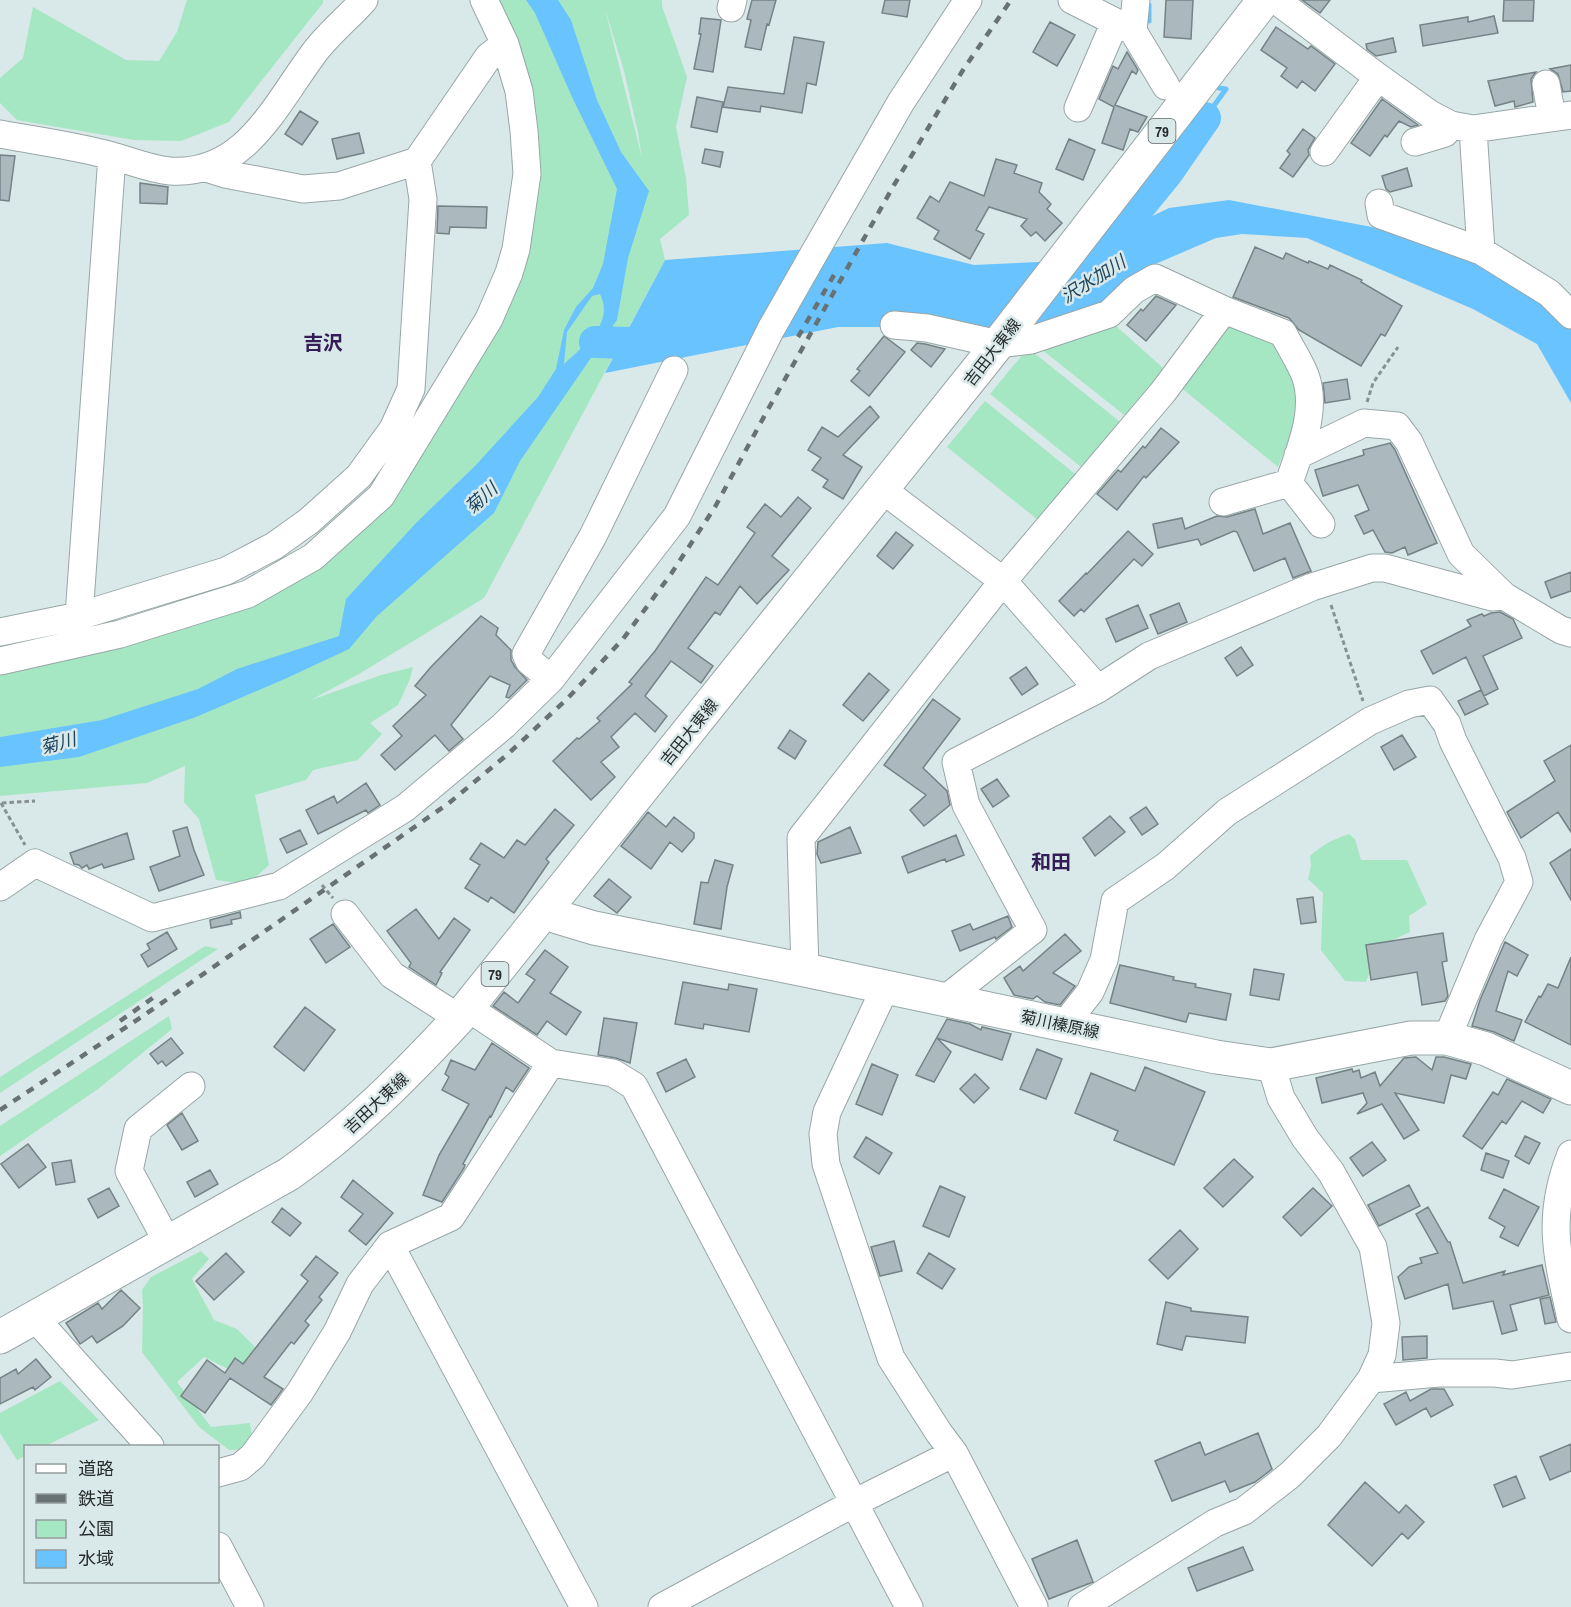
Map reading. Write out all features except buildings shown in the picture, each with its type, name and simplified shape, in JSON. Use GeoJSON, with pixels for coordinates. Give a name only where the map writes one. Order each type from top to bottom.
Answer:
{"type":"FeatureCollection","features":[{"type":"Feature","properties":{"kind":"main road","name":"吉田大東線"},"geometry":{"type":"LineString","coordinates":[[0,1337],[289,1174],[325,1149],[396,1086],[464,1013],[883,490],[1002,340],[1060,261],[1264,0]]}},
{"type":"Feature","properties":{"kind":"main road","name":"菊川榛原線"},"geometry":{"type":"LineString","coordinates":[[544,913],[594,928],[1216,1057],[1271,1065],[1411,1038],[1447,1038],[1486,1049],[1571,1088]]}},
{"type":"Feature","properties":{"kind":"street"},"geometry":{"type":"LineString","coordinates":[[0,134],[112,156],[141,166],[171,171],[206,168],[230,156],[255,135],[315,51],[364,0]]}},
{"type":"Feature","properties":{"kind":"street"},"geometry":{"type":"LineString","coordinates":[[0,661],[120,634],[248,594],[312,557],[381,496],[489,319],[509,273],[516,249],[526,174],[519,91],[505,45],[484,0]]}},
{"type":"Feature","properties":{"kind":"street"},"geometry":{"type":"LineString","coordinates":[[0,887],[35,863],[152,918],[279,886],[405,808],[504,726],[552,678],[677,516],[771,329],[901,102],[968,0]]}},
{"type":"Feature","properties":{"kind":"street"},"geometry":{"type":"LineString","coordinates":[[1072,0],[1124,27],[1166,86]]}},
{"type":"Feature","properties":{"kind":"street"},"geometry":{"type":"LineString","coordinates":[[1078,108],[1124,27],[1136,0]]}},
{"type":"Feature","properties":{"kind":"street"},"geometry":{"type":"LineString","coordinates":[[1276,0],[1430,114],[1462,127]]}},
{"type":"Feature","properties":{"kind":"street"},"geometry":{"type":"LineString","coordinates":[[206,168],[225,174],[303,189],[339,186],[417,161],[489,56],[505,45]]}},
{"type":"Feature","properties":{"kind":"street"},"geometry":{"type":"LineString","coordinates":[[1324,152],[1378,77]]}},
{"type":"Feature","properties":{"kind":"street"},"geometry":{"type":"LineString","coordinates":[[1415,142],[1462,127],[1509,125],[1561,116],[1546,84]]}},
{"type":"Feature","properties":{"kind":"street"},"geometry":{"type":"LineString","coordinates":[[1462,127],[1481,251]]}},
{"type":"Feature","properties":{"kind":"street"},"geometry":{"type":"LineString","coordinates":[[79,616],[112,156]]}},
{"type":"Feature","properties":{"kind":"street"},"geometry":{"type":"LineString","coordinates":[[0,632],[79,616],[226,571],[274,546],[309,521],[358,477],[393,429],[411,389],[423,199],[417,161]]}},
{"type":"Feature","properties":{"kind":"street"},"geometry":{"type":"LineString","coordinates":[[1379,203],[1382,215],[1481,251],[1549,293],[1571,315]]}},
{"type":"Feature","properties":{"kind":"street"},"geometry":{"type":"LineString","coordinates":[[894,325],[1002,340],[1031,340],[1109,314],[1134,291],[1155,278],[1224,310],[1284,333],[1305,375],[1309,393],[1308,422],[1289,483]]}},
{"type":"Feature","properties":{"kind":"street"},"geometry":{"type":"LineString","coordinates":[[805,970],[801,838],[1003,581],[1163,392],[1224,310]]}},
{"type":"Feature","properties":{"kind":"street"},"geometry":{"type":"LineString","coordinates":[[552,678],[529,661],[526,654],[593,536],[674,370]]}},
{"type":"Feature","properties":{"kind":"street"},"geometry":{"type":"LineString","coordinates":[[1298,454],[1364,423],[1397,426],[1409,442],[1461,554],[1504,596],[1561,630],[1571,633]]}},
{"type":"Feature","properties":{"kind":"street"},"geometry":{"type":"LineString","coordinates":[[1223,502],[1289,483]]}},
{"type":"Feature","properties":{"kind":"street"},"geometry":{"type":"LineString","coordinates":[[1289,483],[1321,524]]}},
{"type":"Feature","properties":{"kind":"street"},"geometry":{"type":"LineString","coordinates":[[883,490],[1003,581],[1098,689]]}},
{"type":"Feature","properties":{"kind":"street"},"geometry":{"type":"LineString","coordinates":[[944,1000],[1033,930],[966,805],[956,762],[1098,689],[1149,656],[1324,583],[1372,568],[1385,568],[1492,597],[1504,596]]}},
{"type":"Feature","properties":{"kind":"street"},"geometry":{"type":"LineString","coordinates":[[1064,1025],[1090,992],[1104,960],[1115,901],[1166,866],[1227,812],[1382,714],[1409,704],[1430,700],[1447,724],[1453,741],[1512,858],[1519,882],[1488,940],[1447,1038]]}},
{"type":"Feature","properties":{"kind":"street"},"geometry":{"type":"LineString","coordinates":[[345,914],[392,975],[464,1013],[550,1063],[613,1073],[634,1086],[909,1607]]}},
{"type":"Feature","properties":{"kind":"street"},"geometry":{"type":"LineString","coordinates":[[885,988],[827,1112],[823,1134],[826,1164],[891,1358],[954,1453],[1034,1607]]}},
{"type":"Feature","properties":{"kind":"street"},"geometry":{"type":"LineString","coordinates":[[219,1473],[240,1467],[253,1456],[300,1392],[337,1332],[360,1284],[390,1245],[451,1217],[550,1063]]}},
{"type":"Feature","properties":{"kind":"street"},"geometry":{"type":"LineString","coordinates":[[1082,1607],[1215,1523],[1244,1511],[1290,1475],[1329,1436],[1371,1379],[1382,1355],[1386,1323],[1374,1247],[1331,1172],[1305,1138],[1281,1098],[1271,1065]]}},
{"type":"Feature","properties":{"kind":"street"},"geometry":{"type":"LineString","coordinates":[[168,1242],[129,1171],[138,1129],[190,1086]]}},
{"type":"Feature","properties":{"kind":"street"},"geometry":{"type":"LineString","coordinates":[[1571,1154],[1558,1198],[1555,1224],[1559,1263],[1571,1319]]}},
{"type":"Feature","properties":{"kind":"street"},"geometry":{"type":"LineString","coordinates":[[390,1245],[584,1607]]}},
{"type":"Feature","properties":{"kind":"street"},"geometry":{"type":"LineString","coordinates":[[35,1318],[149,1445]]}},
{"type":"Feature","properties":{"kind":"street"},"geometry":{"type":"LineString","coordinates":[[1371,1379],[1438,1373],[1512,1375],[1571,1366]]}},
{"type":"Feature","properties":{"kind":"street"},"geometry":{"type":"LineString","coordinates":[[662,1607],[855,1503],[954,1453]]}},
{"type":"Feature","properties":{"kind":"street"},"geometry":{"type":"LineString","coordinates":[[219,1548],[250,1607]]}},
{"type":"Feature","properties":{"kind":"path"},"geometry":{"type":"LineString","coordinates":[[1364,423],[1373,383],[1398,347]]}},
{"type":"Feature","properties":{"kind":"path"},"geometry":{"type":"LineString","coordinates":[[1324,583],[1370,721]]}},
{"type":"Feature","properties":{"kind":"path"},"geometry":{"type":"LineString","coordinates":[[34,801],[0,803],[35,863]]}},
{"type":"Feature","properties":{"kind":"green space"},"geometry":{"type":"Polygon","coordinates":[[[187,0],[323,0],[323,3],[229,122],[181,141],[134,140],[17,120],[0,103],[0,78],[23,58],[33,7],[126,60],[159,61],[177,32],[187,0]]]}},
{"type":"Feature","properties":{"kind":"green space"},"geometry":{"type":"Polygon","coordinates":[[[474,0],[662,0],[662,6],[687,77],[676,127],[686,178],[689,215],[660,239],[665,260],[484,598],[359,674],[311,700],[381,675],[413,667],[398,705],[370,723],[382,734],[358,760],[313,770],[306,780],[255,795],[269,865],[248,884],[216,880],[199,819],[184,802],[185,766],[147,783],[0,796],[0,658],[248,594],[397,486],[522,243],[521,112],[474,0]],[[605,9],[642,158],[638,133],[624,71],[605,9]]]}},
{"type":"Feature","properties":{"kind":"green space"},"geometry":{"type":"Polygon","coordinates":[[[1107,318],[1171,375],[1133,422],[1041,349],[1107,318]]]}},
{"type":"Feature","properties":{"kind":"green space"},"geometry":{"type":"Polygon","coordinates":[[[1216,323],[1282,338],[1306,395],[1278,467],[1174,382],[1216,323]]]}},
{"type":"Feature","properties":{"kind":"green space"},"geometry":{"type":"Polygon","coordinates":[[[1028,348],[1129,429],[1091,475],[990,394],[1028,348]]]}},
{"type":"Feature","properties":{"kind":"green space"},"geometry":{"type":"Polygon","coordinates":[[[985,401],[1085,482],[1048,528],[947,447],[985,401]]]}},
{"type":"Feature","properties":{"kind":"green space"},"geometry":{"type":"Polygon","coordinates":[[[1349,834],[1355,839],[1361,860],[1407,860],[1427,904],[1409,916],[1410,932],[1380,946],[1366,982],[1345,981],[1321,950],[1323,893],[1308,879],[1311,866],[1310,856],[1328,843],[1349,834]]]}},
{"type":"Feature","properties":{"kind":"green space"},"geometry":{"type":"Polygon","coordinates":[[[205,946],[218,949],[0,1093],[0,1077],[205,946]]]}},
{"type":"Feature","properties":{"kind":"green space"},"geometry":{"type":"Polygon","coordinates":[[[169,1016],[172,1029],[98,1089],[0,1156],[0,1126],[169,1016]]]}},
{"type":"Feature","properties":{"kind":"green space"},"geometry":{"type":"Polygon","coordinates":[[[201,1251],[209,1259],[192,1279],[214,1320],[237,1329],[267,1359],[234,1372],[204,1357],[177,1382],[211,1427],[250,1423],[254,1449],[229,1450],[199,1427],[142,1352],[142,1290],[151,1277],[201,1251]]]}},
{"type":"Feature","properties":{"kind":"green space"},"geometry":{"type":"Polygon","coordinates":[[[60,1381],[99,1420],[47,1445],[24,1445],[24,1456],[17,1460],[0,1433],[0,1413],[60,1381]]]}},
{"type":"Feature","properties":{"kind":"water","name":"菊川"},"geometry":{"type":"Polygon","coordinates":[[[526,0],[558,0],[571,20],[597,100],[621,152],[649,191],[628,258],[617,320],[520,461],[494,513],[377,616],[349,649],[196,717],[79,757],[0,767],[0,737],[102,720],[198,689],[237,669],[339,636],[346,599],[417,522],[475,466],[538,397],[556,369],[564,330],[576,307],[593,288],[603,264],[617,189],[572,97],[535,13],[526,0]],[[600,294],[592,296],[567,332],[564,364],[595,334],[600,325],[604,305],[600,294]]]}},
{"type":"Feature","properties":{"kind":"water"},"geometry":{"type":"Polygon","coordinates":[[[1229,200],[1414,235],[1546,295],[1571,325],[1571,403],[1537,344],[1473,309],[1307,238],[1242,234],[1216,238],[1153,265],[1099,305],[1045,327],[838,327],[605,373],[665,260],[887,243],[974,265],[1060,261],[1169,208],[1229,200]]]}},
{"type":"Feature","properties":{"kind":"waterway"},"geometry":{"type":"LineString","coordinates":[[1149,5],[1149,21]]}},
{"type":"Feature","properties":{"kind":"waterway"},"geometry":{"type":"LineString","coordinates":[[1205,118],[1226,89],[1219,88]]}},
{"type":"Feature","properties":{"kind":"waterway"},"geometry":{"type":"LineString","coordinates":[[1106,268],[1118,233],[1167,173],[1205,118]]}},
{"type":"Feature","properties":{"kind":"waterway","name":"沢水加川"},"geometry":{"type":"LineString","coordinates":[[595,342],[629,343],[663,340]]}},
{"type":"Feature","properties":{"kind":"railway"},"geometry":{"type":"LineString","coordinates":[[0,1110],[143,1016],[449,803],[508,754],[568,698],[623,639],[671,574],[715,507],[894,185],[963,70],[1011,0]]}},
{"type":"Feature","properties":{"kind":"railway"},"geometry":{"type":"LineString","coordinates":[[798,337],[834,275]]}},
{"type":"Feature","properties":{"kind":"railway"},"geometry":{"type":"LineString","coordinates":[[120,1021],[157,995]]}},
{"type":"Feature","properties":{"kind":"district","name":"吉沢"},"geometry":{"type":"Point","coordinates":[323,342]}},
{"type":"Feature","properties":{"kind":"district","name":"和田"},"geometry":{"type":"Point","coordinates":[1051,861]}}]}
